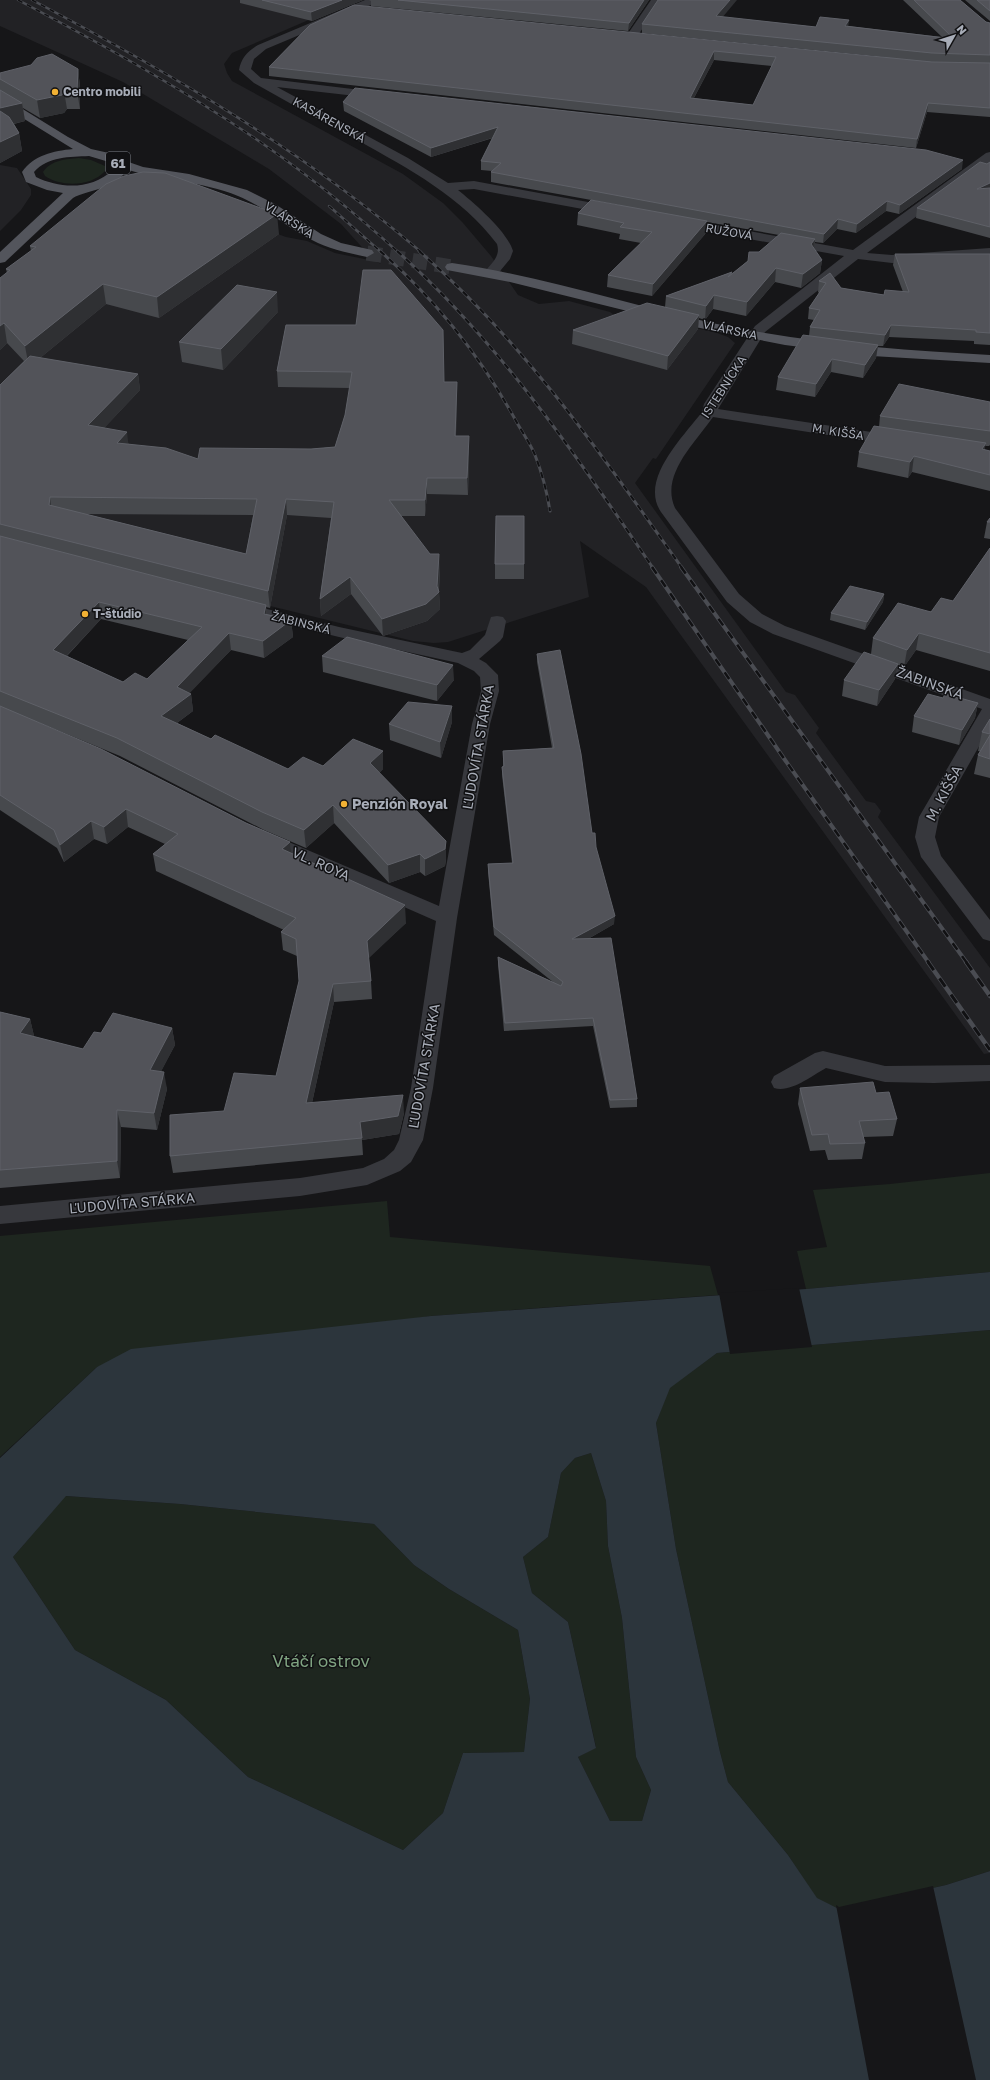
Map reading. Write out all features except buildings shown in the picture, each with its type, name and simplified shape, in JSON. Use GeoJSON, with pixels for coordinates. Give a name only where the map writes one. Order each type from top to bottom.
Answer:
{"type":"FeatureCollection","features":[{"type":"Feature","properties":{"kind":"main road","name":"61"},"geometry":{"type":"LineString","coordinates":[[0,99],[64,140],[89,152],[108,157],[119,165],[119,171],[115,177],[94,186],[78,189],[56,189],[42,186],[30,179],[28,172],[32,166],[42,160],[56,155],[89,152]]}},
{"type":"Feature","properties":{"kind":"main road"},"geometry":{"type":"LineString","coordinates":[[0,110],[40,140],[48,150],[42,160]]}},
{"type":"Feature","properties":{"kind":"main road","name":"VLÁRSKA"},"geometry":{"type":"LineString","coordinates":[[116,162],[141,170],[183,176],[242,193],[261,201],[306,232],[325,242],[367,254]]}},
{"type":"Feature","properties":{"kind":"main road","name":"VLÁRSKA"},"geometry":{"type":"LineString","coordinates":[[94,186],[129,180],[211,184]]}},
{"type":"Feature","properties":{"kind":"main road"},"geometry":{"type":"LineString","coordinates":[[0,245],[25,222],[40,203],[45,194],[42,186]]}},
{"type":"Feature","properties":{"kind":"main road","name":"61"},"geometry":{"type":"LineString","coordinates":[[0,259],[68,195],[78,189]]}},
{"type":"Feature","properties":{"kind":"main road","name":"VLÁRSKA"},"geometry":{"type":"LineString","coordinates":[[452,267],[491,273],[628,308],[757,336],[844,348],[928,355],[990,358]]}},
{"type":"Feature","properties":{"kind":"street","name":"KASÁRENSKÁ"},"geometry":{"type":"LineString","coordinates":[[374,0],[262,47],[250,55],[246,62],[245,70],[258,81],[404,161],[446,187],[481,218],[504,244],[506,252],[504,259],[491,273]]}},
{"type":"Feature","properties":{"kind":"street"},"geometry":{"type":"LineString","coordinates":[[649,37],[629,35],[656,0]]}},
{"type":"Feature","properties":{"kind":"street"},"geometry":{"type":"LineString","coordinates":[[354,8],[379,11]]}},
{"type":"Feature","properties":{"kind":"street"},"geometry":{"type":"LineString","coordinates":[[258,81],[397,96]]}},
{"type":"Feature","properties":{"kind":"street"},"geometry":{"type":"LineString","coordinates":[[963,159],[986,159]]}},
{"type":"Feature","properties":{"kind":"street","name":"ISTEBNÍCKA"},"geometry":{"type":"LineString","coordinates":[[779,630],[756,618],[733,598],[667,509],[663,500],[662,488],[667,470],[709,412],[712,404],[757,336],[760,329],[826,276],[856,256],[986,159]]}},
{"type":"Feature","properties":{"kind":"street"},"geometry":{"type":"LineString","coordinates":[[446,187],[474,185],[630,214]]}},
{"type":"Feature","properties":{"kind":"street","name":"RUŽOVÁ"},"geometry":{"type":"LineString","coordinates":[[661,220],[856,256],[892,259],[990,252]]}},
{"type":"Feature","properties":{"kind":"street","name":"M. KIŠŠA"},"geometry":{"type":"LineString","coordinates":[[709,412],[915,443]]}},
{"type":"Feature","properties":{"kind":"street","name":"ŽABINSKÁ"},"geometry":{"type":"LineString","coordinates":[[221,602],[339,632],[464,659]]}},
{"type":"Feature","properties":{"kind":"street"},"geometry":{"type":"LineString","coordinates":[[464,659],[476,654],[494,637],[497,622]]}},
{"type":"Feature","properties":{"kind":"street","name":"ŽABINSKÁ"},"geometry":{"type":"LineString","coordinates":[[779,630],[990,705]]}},
{"type":"Feature","properties":{"kind":"street","name":"ĽUDOVÍTA STÁRKA"},"geometry":{"type":"LineString","coordinates":[[0,1214],[148,1203],[300,1187],[367,1176],[392,1165],[403,1156],[411,1140],[422,1088],[447,918],[490,686],[489,675],[485,670],[464,659]]}},
{"type":"Feature","properties":{"kind":"street","name":"M. KIŠŠA"},"geometry":{"type":"LineString","coordinates":[[990,711],[928,817],[925,837],[931,857],[990,934]]}},
{"type":"Feature","properties":{"kind":"street","name":"VL. ROYA"},"geometry":{"type":"LineString","coordinates":[[250,832],[447,918]]}},
{"type":"Feature","properties":{"kind":"street"},"geometry":{"type":"LineString","coordinates":[[782,1082],[824,1059],[885,1074],[934,1075],[990,1073]]}},
{"type":"Feature","properties":{"kind":"shaded area"},"geometry":{"type":"Polygon","coordinates":[[[0,0],[355,0],[232,53],[224,64],[227,73],[232,81],[403,174],[443,203],[463,223],[491,256],[518,295],[539,304],[569,301],[613,314],[711,331],[728,337],[735,343],[656,459],[653,458],[635,483],[786,692],[795,695],[819,728],[816,733],[866,801],[875,803],[881,811],[878,817],[990,968],[990,1053],[984,1054],[646,587],[580,541],[589,597],[448,642],[434,643],[413,641],[230,596],[0,535],[0,289],[175,196],[286,237],[307,241],[335,253],[374,261],[381,264],[369,255],[341,224],[269,169],[123,82],[0,26],[0,0]]]}},
{"type":"Feature","properties":{"kind":"shaded area"},"geometry":{"type":"Polygon","coordinates":[[[0,165],[17,168],[31,189],[31,195],[21,210],[0,231],[0,165]]]}},
{"type":"Feature","properties":{"kind":"shaded area"},"geometry":{"type":"Polygon","coordinates":[[[990,1272],[990,1330],[717,1353],[670,1388],[656,1423],[676,1549],[720,1752],[728,1782],[788,1855],[817,1898],[839,1909],[946,1885],[990,1871],[990,2080],[0,2080],[0,1458],[97,1367],[131,1349],[431,1316],[806,1289],[990,1272]],[[591,1453],[575,1458],[561,1473],[548,1537],[523,1557],[532,1593],[568,1622],[596,1748],[578,1757],[610,1821],[642,1821],[651,1790],[636,1757],[622,1618],[608,1546],[606,1501],[591,1453]],[[66,1496],[13,1557],[75,1650],[166,1700],[248,1777],[403,1850],[443,1813],[463,1753],[524,1752],[530,1699],[518,1630],[449,1589],[414,1565],[374,1524],[180,1504],[66,1496]]]}},
{"type":"Feature","properties":{"kind":"green space"},"geometry":{"type":"Polygon","coordinates":[[[79,158],[91,160],[105,166],[105,171],[92,180],[76,184],[52,180],[45,176],[43,172],[54,163],[79,158]]]}},
{"type":"Feature","properties":{"kind":"green space"},"geometry":{"type":"Polygon","coordinates":[[[990,1173],[990,1272],[806,1289],[797,1251],[827,1247],[813,1190],[890,1184],[990,1173]]]}},
{"type":"Feature","properties":{"kind":"green space"},"geometry":{"type":"Polygon","coordinates":[[[387,1201],[390,1237],[710,1266],[718,1295],[431,1316],[97,1367],[0,1457],[0,1236],[387,1201]]]}},
{"type":"Feature","properties":{"kind":"green space"},"geometry":{"type":"Polygon","coordinates":[[[990,1330],[990,1871],[946,1885],[839,1909],[817,1899],[788,1855],[728,1782],[720,1752],[676,1549],[656,1423],[669,1388],[717,1353],[990,1330]]]}},
{"type":"Feature","properties":{"kind":"green space"},"geometry":{"type":"Polygon","coordinates":[[[591,1453],[606,1501],[608,1546],[622,1618],[636,1757],[651,1790],[642,1821],[610,1821],[578,1757],[596,1747],[568,1622],[532,1593],[523,1557],[548,1537],[561,1473],[575,1458],[591,1453]]]}},
{"type":"Feature","properties":{"kind":"green space","name":"Vtáčí ostrov"},"geometry":{"type":"Polygon","coordinates":[[[65,1496],[180,1504],[374,1524],[414,1565],[449,1589],[518,1630],[530,1699],[524,1752],[463,1753],[443,1813],[403,1850],[248,1777],[166,1700],[75,1650],[13,1557],[65,1496]]]}},
{"type":"Feature","properties":{"kind":"pier"},"geometry":{"type":"Polygon","coordinates":[[[799,1288],[812,1347],[730,1354],[719,1293],[799,1288]]]}},
{"type":"Feature","properties":{"kind":"pier"},"geometry":{"type":"Polygon","coordinates":[[[933,1886],[976,2080],[869,2080],[836,1905],[839,1907],[933,1886]]]}},
{"type":"Feature","properties":{"kind":"tunnel"},"geometry":{"type":"LineString","coordinates":[[367,253],[452,267]]}},
{"type":"Feature","properties":{"kind":"railway"},"geometry":{"type":"LineString","coordinates":[[18,0],[82,34],[206,106],[283,158],[350,210],[398,252]]}},
{"type":"Feature","properties":{"kind":"railway"},"geometry":{"type":"LineString","coordinates":[[32,0],[185,85],[234,115],[330,180],[421,252]]}},
{"type":"Feature","properties":{"kind":"railway"},"geometry":{"type":"LineString","coordinates":[[329,206],[381,252]]}},
{"type":"Feature","properties":{"kind":"railway"},"geometry":{"type":"LineString","coordinates":[[380,251],[400,269],[438,309],[456,330],[488,374],[538,462],[550,511]]}},
{"type":"Feature","properties":{"kind":"railway"},"geometry":{"type":"LineString","coordinates":[[397,251],[434,286],[502,361],[565,442],[653,568]]}},
{"type":"Feature","properties":{"kind":"railway"},"geometry":{"type":"LineString","coordinates":[[419,251],[457,286],[527,361],[591,442],[682,568]]}},
{"type":"Feature","properties":{"kind":"railway"},"geometry":{"type":"LineString","coordinates":[[652,567],[785,760],[929,963]]}},
{"type":"Feature","properties":{"kind":"railway"},"geometry":{"type":"LineString","coordinates":[[681,567],[967,963]]}},
{"type":"Feature","properties":{"kind":"railway"},"geometry":{"type":"LineString","coordinates":[[928,962],[990,1050]]}},
{"type":"Feature","properties":{"kind":"railway"},"geometry":{"type":"LineString","coordinates":[[966,962],[990,996]]}},
{"type":"Feature","properties":{"kind":"place","name":"Centro mobili"},"geometry":{"type":"Point","coordinates":[55,92]}},
{"type":"Feature","properties":{"kind":"place","name":"T-štúdio"},"geometry":{"type":"Point","coordinates":[85,614]}},
{"type":"Feature","properties":{"kind":"place","name":"Penzión Royal"},"geometry":{"type":"Point","coordinates":[344,804]}}]}
